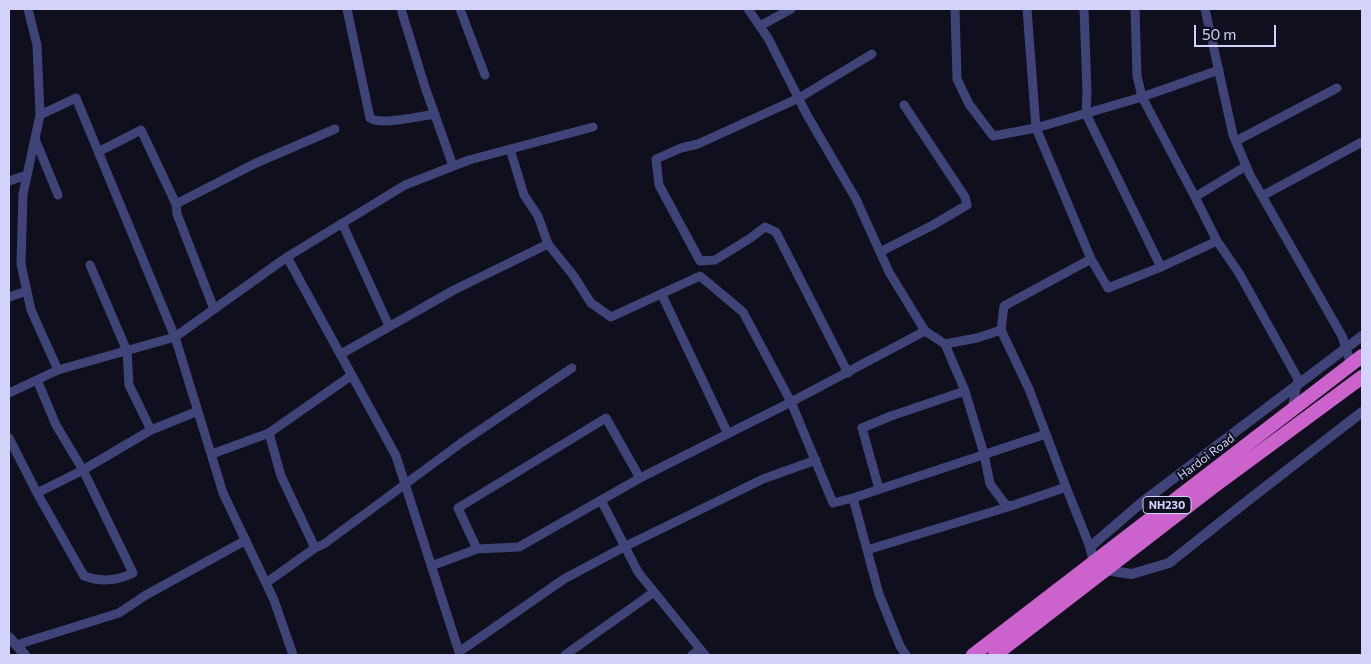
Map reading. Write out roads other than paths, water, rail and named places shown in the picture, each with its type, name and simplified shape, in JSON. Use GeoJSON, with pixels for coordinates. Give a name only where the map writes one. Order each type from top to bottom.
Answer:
{"type":"FeatureCollection","features":[{"type":"Feature","properties":{"kind":"highway","name":"Hardoi Road"},"geometry":{"type":"LineString","coordinates":[[996,655],[1100,566],[1292,409],[1357,360]]}},
{"type":"Feature","properties":{"kind":"highway","name":"Hardoi Road"},"geometry":{"type":"LineString","coordinates":[[973,655],[1213,486],[1362,377]]}},
{"type":"Feature","properties":{"kind":"street"},"geometry":{"type":"LineString","coordinates":[[28,9],[37,45],[40,115],[22,194],[21,264],[31,310],[58,370]]}},
{"type":"Feature","properties":{"kind":"street"},"geometry":{"type":"LineString","coordinates":[[347,9],[370,118],[374,121],[383,122],[435,114]]}},
{"type":"Feature","properties":{"kind":"street"},"geometry":{"type":"LineString","coordinates":[[401,9],[453,166]]}},
{"type":"Feature","properties":{"kind":"street"},"geometry":{"type":"LineString","coordinates":[[460,9],[485,75]]}},
{"type":"Feature","properties":{"kind":"street"},"geometry":{"type":"LineString","coordinates":[[748,9],[768,38],[799,98],[856,199],[890,272],[925,331],[946,344],[965,391],[984,454],[990,484],[1005,504],[1011,506]]}},
{"type":"Feature","properties":{"kind":"street"},"geometry":{"type":"LineString","coordinates":[[760,26],[791,9]]}},
{"type":"Feature","properties":{"kind":"street"},"geometry":{"type":"LineString","coordinates":[[955,9],[958,80],[969,104],[993,136],[1036,128],[1086,114],[1219,70]]}},
{"type":"Feature","properties":{"kind":"street"},"geometry":{"type":"LineString","coordinates":[[1027,9],[1036,128],[1092,259],[1108,288],[1217,241]]}},
{"type":"Feature","properties":{"kind":"street"},"geometry":{"type":"LineString","coordinates":[[1084,9],[1086,114],[1161,266]]}},
{"type":"Feature","properties":{"kind":"street"},"geometry":{"type":"LineString","coordinates":[[1135,9],[1137,76],[1142,97],[1217,241],[1239,273],[1298,379],[1292,409]]}},
{"type":"Feature","properties":{"kind":"street"},"geometry":{"type":"LineString","coordinates":[[1205,9],[1236,141],[1246,166],[1342,336],[1346,348],[1357,360]]}},
{"type":"Feature","properties":{"kind":"street"},"geometry":{"type":"LineString","coordinates":[[848,373],[776,232],[765,227],[715,260],[700,261],[659,185],[656,159],[681,148],[698,144],[799,98],[872,54]]}},
{"type":"Feature","properties":{"kind":"street"},"geometry":{"type":"LineString","coordinates":[[1236,141],[1337,88]]}},
{"type":"Feature","properties":{"kind":"street"},"geometry":{"type":"LineString","coordinates":[[40,115],[76,98],[175,337],[224,493],[274,600],[293,655]]}},
{"type":"Feature","properties":{"kind":"street"},"geometry":{"type":"LineString","coordinates":[[880,252],[933,225],[966,204],[965,197],[904,105]]}},
{"type":"Feature","properties":{"kind":"street"},"geometry":{"type":"LineString","coordinates":[[9,393],[58,370],[175,337],[287,257],[405,185],[469,160],[593,127]]}},
{"type":"Feature","properties":{"kind":"street"},"geometry":{"type":"LineString","coordinates":[[176,204],[256,163],[335,129]]}},
{"type":"Feature","properties":{"kind":"street"},"geometry":{"type":"LineString","coordinates":[[98,152],[141,130],[176,204],[178,214],[214,309]]}},
{"type":"Feature","properties":{"kind":"street"},"geometry":{"type":"LineString","coordinates":[[35,138],[58,195]]}},
{"type":"Feature","properties":{"kind":"street"},"geometry":{"type":"LineString","coordinates":[[1262,196],[1362,142]]}},
{"type":"Feature","properties":{"kind":"street"},"geometry":{"type":"LineString","coordinates":[[510,149],[524,195],[538,216],[548,244],[573,275],[591,303],[611,317],[700,276],[743,312],[791,402],[833,503],[1046,434]]}},
{"type":"Feature","properties":{"kind":"street"},"geometry":{"type":"LineString","coordinates":[[1195,197],[1246,166]]}},
{"type":"Feature","properties":{"kind":"street"},"geometry":{"type":"LineString","coordinates":[[9,181],[27,175]]}},
{"type":"Feature","properties":{"kind":"street"},"geometry":{"type":"LineString","coordinates":[[342,223],[388,326]]}},
{"type":"Feature","properties":{"kind":"street"},"geometry":{"type":"LineString","coordinates":[[341,354],[454,290],[548,244]]}},
{"type":"Feature","properties":{"kind":"street"},"geometry":{"type":"LineString","coordinates":[[287,257],[396,456],[460,654],[564,579],[624,546],[763,479],[816,460]]}},
{"type":"Feature","properties":{"kind":"street"},"geometry":{"type":"LineString","coordinates":[[1092,259],[1004,306],[1001,330],[1029,389],[1090,547],[1100,566],[1132,574],[1169,563],[1362,412]]}},
{"type":"Feature","properties":{"kind":"street"},"geometry":{"type":"LineString","coordinates":[[90,266],[128,350],[129,385],[152,430]]}},
{"type":"Feature","properties":{"kind":"street"},"geometry":{"type":"LineString","coordinates":[[9,297],[27,291]]}},
{"type":"Feature","properties":{"kind":"street"},"geometry":{"type":"LineString","coordinates":[[662,295],[728,434]]}},
{"type":"Feature","properties":{"kind":"street"},"geometry":{"type":"LineString","coordinates":[[946,344],[977,338],[1001,330]]}},
{"type":"Feature","properties":{"kind":"street"},"geometry":{"type":"LineString","coordinates":[[431,566],[477,549],[519,547],[640,478],[848,373],[925,331]]}},
{"type":"Feature","properties":{"kind":"street"},"geometry":{"type":"LineString","coordinates":[[1090,547],[1141,503],[1362,336]]}},
{"type":"Feature","properties":{"kind":"street"},"geometry":{"type":"LineString","coordinates":[[266,583],[315,548],[324,544],[461,443],[572,368]]}},
{"type":"Feature","properties":{"kind":"street"},"geometry":{"type":"LineString","coordinates":[[212,454],[269,433],[352,375]]}},
{"type":"Feature","properties":{"kind":"street"},"geometry":{"type":"LineString","coordinates":[[9,438],[37,493],[84,576],[95,580],[121,578],[132,573],[83,470],[56,425],[37,380]]}},
{"type":"Feature","properties":{"kind":"street"},"geometry":{"type":"LineString","coordinates":[[879,489],[862,428],[965,391]]}},
{"type":"Feature","properties":{"kind":"street"},"geometry":{"type":"LineString","coordinates":[[37,493],[83,470],[152,430],[198,411]]}},
{"type":"Feature","properties":{"kind":"street"},"geometry":{"type":"LineString","coordinates":[[477,549],[458,508],[606,418],[640,478]]}},
{"type":"Feature","properties":{"kind":"street"},"geometry":{"type":"LineString","coordinates":[[269,433],[281,476],[315,548]]}},
{"type":"Feature","properties":{"kind":"street"},"geometry":{"type":"LineString","coordinates":[[867,550],[1011,506],[1066,487]]}},
{"type":"Feature","properties":{"kind":"street"},"geometry":{"type":"LineString","coordinates":[[853,498],[878,594],[900,646],[906,655]]}},
{"type":"Feature","properties":{"kind":"street"},"geometry":{"type":"LineString","coordinates":[[601,500],[638,572],[703,652],[692,655]]}},
{"type":"Feature","properties":{"kind":"street"},"geometry":{"type":"LineString","coordinates":[[25,655],[12,641],[119,613],[146,595],[246,540]]}},
{"type":"Feature","properties":{"kind":"street"},"geometry":{"type":"LineString","coordinates":[[565,655],[654,592]]}}]}
